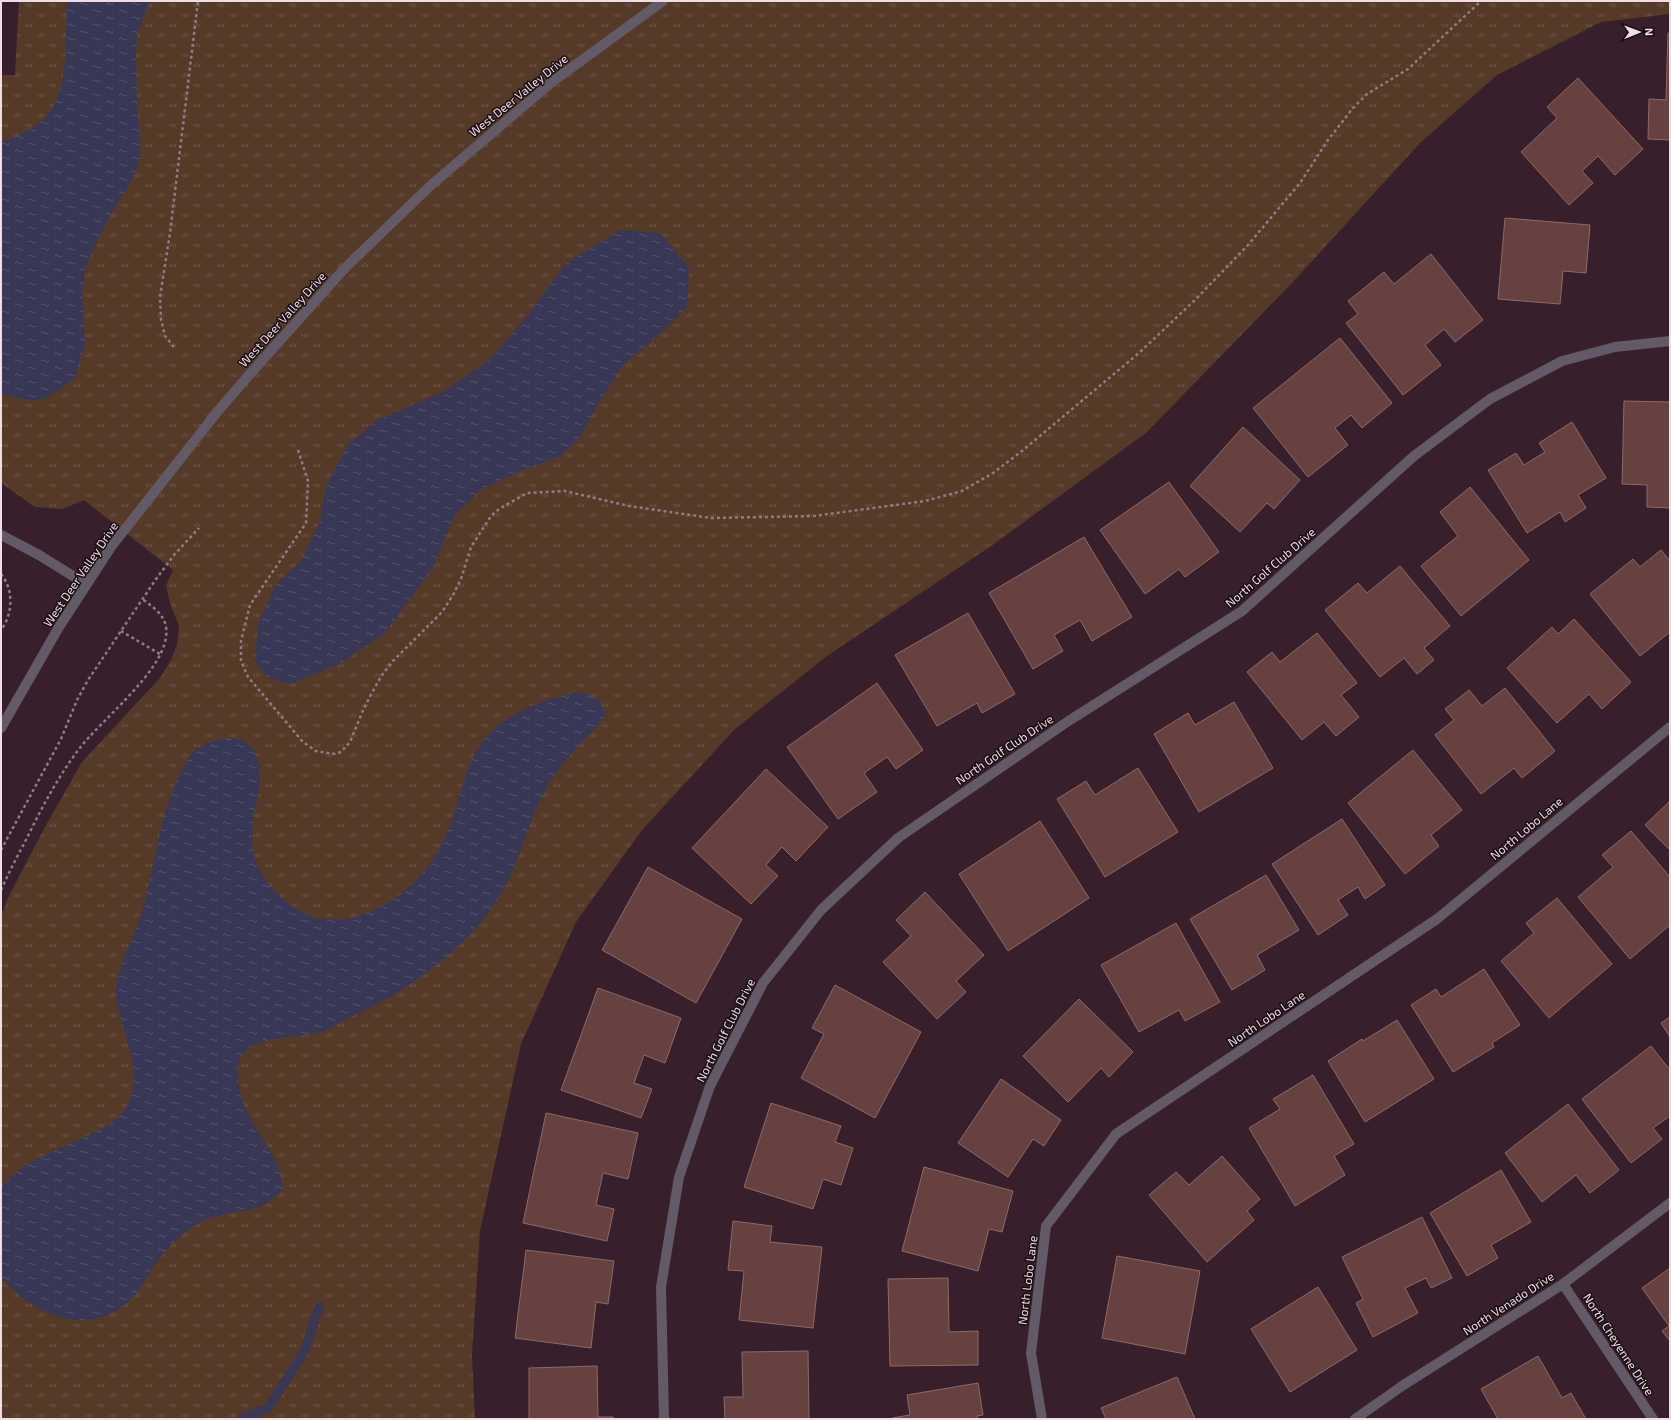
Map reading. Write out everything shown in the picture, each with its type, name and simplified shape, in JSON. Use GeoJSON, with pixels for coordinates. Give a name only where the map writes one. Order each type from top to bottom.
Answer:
{"type":"FeatureCollection","features":[{"type":"Feature","properties":{"kind":"street","name":"West Deer Valley Drive"},"geometry":{"type":"LineString","coordinates":[[1,728],[59,627],[111,547],[218,410],[292,325],[384,229],[476,146],[552,82],[663,1]]}},
{"type":"Feature","properties":{"kind":"street","name":"North Golf Club Drive"},"geometry":{"type":"LineString","coordinates":[[664,1419],[661,1287],[679,1177],[710,1086],[763,983],[821,910],[898,838],[1067,722],[1242,611],[1414,456],[1490,399],[1562,361],[1615,347],[1670,340]]}},
{"type":"Feature","properties":{"kind":"street"},"geometry":{"type":"LineString","coordinates":[[1,536],[39,555],[86,584]]}},
{"type":"Feature","properties":{"kind":"street","name":"North Lobo Lane"},"geometry":{"type":"LineString","coordinates":[[1042,1419],[1031,1353],[1046,1226],[1116,1134],[1437,919],[1670,727]]}},
{"type":"Feature","properties":{"kind":"street","name":"North Venado Drive"},"geometry":{"type":"LineString","coordinates":[[1356,1419],[1402,1386],[1563,1284],[1670,1203]]}},
{"type":"Feature","properties":{"kind":"street","name":"North Cheyenne Drive"},"geometry":{"type":"LineString","coordinates":[[1563,1284],[1652,1419]]}},
{"type":"Feature","properties":{"kind":"path"},"geometry":{"type":"LineString","coordinates":[[174,347],[165,336],[161,319],[160,297],[170,233],[198,1]]}},
{"type":"Feature","properties":{"kind":"path"},"geometry":{"type":"LineString","coordinates":[[298,450],[308,481],[306,523],[250,606],[241,641],[241,661],[248,677],[303,742],[316,751],[335,754],[341,752],[350,742],[376,684],[391,663],[442,612],[461,579],[471,547],[491,516],[499,509],[527,493],[565,491],[629,506],[711,518],[814,516],[925,501],[962,491],[993,473],[1022,451],[1139,353],[1196,299],[1248,245],[1300,183],[1328,140],[1353,108],[1367,94],[1408,69],[1481,1]]}},
{"type":"Feature","properties":{"kind":"path"},"geometry":{"type":"LineString","coordinates":[[1,850],[61,739],[77,700],[142,599],[174,555],[199,528]]}},
{"type":"Feature","properties":{"kind":"path"},"geometry":{"type":"LineString","coordinates":[[1,574],[8,585],[11,597],[10,610],[1,630]]}},
{"type":"Feature","properties":{"kind":"path"},"geometry":{"type":"LineString","coordinates":[[1,890],[47,799],[63,772],[80,748],[138,685],[160,654],[166,638],[164,619],[154,608],[142,599]]}},
{"type":"Feature","properties":{"kind":"path"},"geometry":{"type":"LineString","coordinates":[[121,631],[160,654]]}},
{"type":"Feature","properties":{"kind":"green space"},"geometry":{"type":"Polygon","coordinates":[[[19,1],[1670,1],[1670,14],[1601,22],[1497,75],[1420,143],[1292,283],[1147,432],[994,544],[827,656],[735,729],[642,830],[576,922],[521,1044],[480,1231],[472,1355],[475,1419],[1,1419],[1,916],[8,898],[45,827],[82,762],[160,678],[171,660],[177,645],[179,626],[170,603],[166,586],[173,570],[84,500],[62,509],[35,507],[1,483],[1,75],[15,75],[19,1]]]}},
{"type":"Feature","properties":{"kind":"water"},"geometry":{"type":"Polygon","coordinates":[[[67,1],[150,1],[137,34],[137,104],[140,160],[132,180],[111,214],[85,268],[82,293],[85,343],[75,378],[52,395],[40,400],[26,400],[1,394],[1,142],[33,128],[42,121],[51,110],[58,97],[65,65],[67,1]]]}},
{"type":"Feature","properties":{"kind":"water"},"geometry":{"type":"Polygon","coordinates":[[[620,230],[660,233],[689,268],[687,307],[660,334],[624,364],[600,400],[580,437],[560,456],[520,471],[479,491],[454,516],[433,567],[385,633],[340,664],[290,684],[267,677],[255,661],[258,625],[275,586],[301,561],[320,521],[326,486],[349,443],[379,419],[443,392],[489,360],[527,316],[566,263],[620,230]]]}},
{"type":"Feature","properties":{"kind":"water"},"geometry":{"type":"Polygon","coordinates":[[[578,692],[590,695],[599,700],[606,715],[568,758],[548,785],[542,795],[512,872],[502,891],[491,909],[464,941],[449,955],[398,992],[327,1030],[318,1033],[266,1041],[246,1050],[240,1058],[237,1072],[240,1094],[248,1115],[271,1151],[280,1175],[283,1188],[274,1198],[264,1205],[254,1209],[210,1218],[188,1230],[162,1255],[138,1291],[122,1306],[104,1316],[83,1320],[60,1317],[42,1310],[28,1302],[14,1291],[1,1277],[1,1188],[10,1178],[31,1163],[55,1150],[101,1129],[116,1120],[124,1111],[132,1095],[134,1073],[130,1049],[117,1001],[117,982],[119,972],[141,915],[165,814],[171,795],[179,776],[194,751],[205,744],[217,740],[231,739],[242,741],[250,746],[255,753],[260,773],[258,796],[253,819],[253,848],[255,859],[264,879],[279,895],[297,909],[316,919],[349,919],[381,907],[401,895],[428,866],[442,844],[452,820],[471,762],[482,743],[491,733],[512,716],[525,709],[551,699],[578,692]]]}},
{"type":"Feature","properties":{"kind":"building"},"geometry":{"type":"Polygon","coordinates":[[[1668,33],[1670,33],[1670,140],[1648,139],[1649,99],[1666,100],[1668,33]]]}},
{"type":"Feature","properties":{"kind":"building"},"geometry":{"type":"Polygon","coordinates":[[[1578,78],[1643,149],[1615,175],[1598,156],[1582,171],[1593,183],[1569,205],[1521,152],[1557,118],[1547,107],[1578,78]]]}},
{"type":"Feature","properties":{"kind":"building"},"geometry":{"type":"Polygon","coordinates":[[[1505,218],[1590,225],[1586,273],[1563,271],[1560,304],[1498,299],[1505,218]]]}},
{"type":"Feature","properties":{"kind":"building"},"geometry":{"type":"Polygon","coordinates":[[[1431,254],[1483,320],[1455,342],[1444,329],[1425,345],[1441,365],[1403,395],[1346,323],[1358,314],[1348,301],[1384,272],[1394,284],[1431,254]]]}},
{"type":"Feature","properties":{"kind":"building"},"geometry":{"type":"Polygon","coordinates":[[[1340,338],[1392,403],[1362,428],[1351,415],[1335,428],[1348,445],[1308,477],[1253,408],[1340,338]]]}},
{"type":"Feature","properties":{"kind":"building"},"geometry":{"type":"Polygon","coordinates":[[[1624,401],[1670,402],[1670,508],[1647,507],[1647,485],[1622,484],[1624,401]]]}},
{"type":"Feature","properties":{"kind":"building"},"geometry":{"type":"Polygon","coordinates":[[[1572,422],[1606,478],[1578,495],[1586,508],[1565,522],[1560,512],[1527,533],[1488,470],[1516,453],[1524,465],[1545,452],[1539,443],[1572,422]]]}},
{"type":"Feature","properties":{"kind":"building"},"geometry":{"type":"Polygon","coordinates":[[[1243,427],[1300,480],[1274,509],[1267,503],[1240,532],[1190,486],[1243,427]]]}},
{"type":"Feature","properties":{"kind":"building"},"geometry":{"type":"Polygon","coordinates":[[[1169,482],[1219,552],[1185,577],[1179,569],[1145,594],[1100,530],[1169,482]]]}},
{"type":"Feature","properties":{"kind":"building"},"geometry":{"type":"Polygon","coordinates":[[[1470,487],[1529,560],[1461,616],[1421,566],[1458,536],[1440,512],[1470,487]]]}},
{"type":"Feature","properties":{"kind":"building"},"geometry":{"type":"Polygon","coordinates":[[[1084,537],[1132,617],[1092,641],[1080,620],[1054,635],[1063,651],[1033,669],[989,593],[1084,537]]]}},
{"type":"Feature","properties":{"kind":"building"},"geometry":{"type":"Polygon","coordinates":[[[1661,550],[1670,561],[1670,632],[1640,656],[1590,594],[1633,559],[1640,567],[1661,550]]]}},
{"type":"Feature","properties":{"kind":"building"},"geometry":{"type":"Polygon","coordinates":[[[1400,566],[1450,626],[1424,648],[1434,660],[1417,674],[1404,658],[1380,677],[1325,610],[1358,583],[1367,593],[1400,566]]]}},
{"type":"Feature","properties":{"kind":"building"},"geometry":{"type":"Polygon","coordinates":[[[968,613],[1015,694],[982,713],[977,703],[937,726],[895,655],[968,613]]]}},
{"type":"Feature","properties":{"kind":"building"},"geometry":{"type":"Polygon","coordinates":[[[1574,619],[1631,682],[1602,709],[1589,694],[1557,723],[1507,668],[1552,627],[1558,634],[1574,619]]]}},
{"type":"Feature","properties":{"kind":"building"},"geometry":{"type":"Polygon","coordinates":[[[1317,633],[1357,683],[1341,695],[1359,717],[1336,736],[1324,722],[1302,740],[1247,672],[1272,652],[1280,662],[1317,633]]]}},
{"type":"Feature","properties":{"kind":"building"},"geometry":{"type":"Polygon","coordinates":[[[877,683],[923,750],[896,769],[887,757],[864,773],[877,792],[838,819],[787,747],[877,683]]]}},
{"type":"Feature","properties":{"kind":"building"},"geometry":{"type":"Polygon","coordinates":[[[1505,688],[1555,751],[1522,778],[1514,768],[1481,794],[1435,735],[1454,720],[1445,709],[1469,690],[1482,706],[1505,688]]]}},
{"type":"Feature","properties":{"kind":"building"},"geometry":{"type":"Polygon","coordinates":[[[1234,702],[1273,768],[1199,812],[1154,734],[1188,713],[1195,725],[1234,702]]]}},
{"type":"Feature","properties":{"kind":"building"},"geometry":{"type":"Polygon","coordinates":[[[1413,750],[1462,810],[1431,835],[1439,846],[1405,874],[1348,803],[1413,750]]]}},
{"type":"Feature","properties":{"kind":"building"},"geometry":{"type":"Polygon","coordinates":[[[1138,768],[1178,832],[1105,877],[1057,799],[1086,781],[1095,795],[1138,768]]]}},
{"type":"Feature","properties":{"kind":"building"},"geometry":{"type":"Polygon","coordinates":[[[766,769],[828,827],[796,861],[782,847],[766,865],[778,876],[751,904],[692,848],[766,769]]]}},
{"type":"Feature","properties":{"kind":"building"},"geometry":{"type":"Polygon","coordinates":[[[1670,801],[1670,850],[1645,825],[1670,801]]]}},
{"type":"Feature","properties":{"kind":"building"},"geometry":{"type":"Polygon","coordinates":[[[1342,819],[1385,885],[1365,899],[1358,887],[1338,900],[1348,915],[1318,935],[1272,864],[1342,819]]]}},
{"type":"Feature","properties":{"kind":"building"},"geometry":{"type":"Polygon","coordinates":[[[1040,821],[1089,898],[1008,951],[959,874],[1040,821]]]}},
{"type":"Feature","properties":{"kind":"building"},"geometry":{"type":"Polygon","coordinates":[[[1631,831],[1670,877],[1670,925],[1630,959],[1578,897],[1613,867],[1602,855],[1631,831]]]}},
{"type":"Feature","properties":{"kind":"building"},"geometry":{"type":"Polygon","coordinates":[[[648,867],[742,919],[696,1003],[602,950],[648,867]]]}},
{"type":"Feature","properties":{"kind":"building"},"geometry":{"type":"Polygon","coordinates":[[[1266,875],[1299,930],[1257,955],[1265,970],[1232,990],[1190,919],[1266,875]]]}},
{"type":"Feature","properties":{"kind":"building"},"geometry":{"type":"Polygon","coordinates":[[[925,892],[984,955],[956,981],[966,992],[937,1019],[883,962],[911,936],[896,920],[925,892]]]}},
{"type":"Feature","properties":{"kind":"building"},"geometry":{"type":"Polygon","coordinates":[[[1557,898],[1612,964],[1549,1018],[1501,961],[1534,933],[1526,923],[1557,898]]]}},
{"type":"Feature","properties":{"kind":"building"},"geometry":{"type":"Polygon","coordinates":[[[1176,923],[1220,1002],[1185,1021],[1179,1010],[1139,1032],[1101,965],[1176,923]]]}},
{"type":"Feature","properties":{"kind":"building"},"geometry":{"type":"Polygon","coordinates":[[[1484,969],[1520,1025],[1492,1043],[1494,1047],[1453,1072],[1411,1005],[1436,989],[1441,997],[1484,969]]]}},
{"type":"Feature","properties":{"kind":"building"},"geometry":{"type":"Polygon","coordinates":[[[835,985],[921,1032],[875,1118],[801,1078],[824,1034],[812,1028],[835,985]]]}},
{"type":"Feature","properties":{"kind":"building"},"geometry":{"type":"Polygon","coordinates":[[[598,988],[681,1018],[665,1063],[644,1055],[634,1083],[652,1089],[641,1118],[561,1090],[598,988]]]}},
{"type":"Feature","properties":{"kind":"building"},"geometry":{"type":"Polygon","coordinates":[[[1079,999],[1133,1052],[1109,1077],[1101,1068],[1068,1102],[1023,1056],[1079,999]]]}},
{"type":"Feature","properties":{"kind":"building"},"geometry":{"type":"Polygon","coordinates":[[[1670,1017],[1670,1037],[1661,1023],[1670,1017]]]}},
{"type":"Feature","properties":{"kind":"building"},"geometry":{"type":"Polygon","coordinates":[[[1397,1020],[1434,1079],[1365,1122],[1328,1061],[1362,1039],[1363,1041],[1397,1020]]]}},
{"type":"Feature","properties":{"kind":"building"},"geometry":{"type":"Polygon","coordinates":[[[1651,1046],[1670,1070],[1670,1116],[1653,1128],[1662,1139],[1631,1163],[1582,1099],[1651,1046]]]}},
{"type":"Feature","properties":{"kind":"building"},"geometry":{"type":"Polygon","coordinates":[[[1313,1075],[1354,1144],[1334,1156],[1345,1175],[1295,1206],[1249,1128],[1280,1109],[1273,1099],[1313,1075]]]}},
{"type":"Feature","properties":{"kind":"building"},"geometry":{"type":"Polygon","coordinates":[[[1001,1079],[1061,1120],[1044,1146],[1033,1139],[1008,1177],[958,1143],[1001,1079]]]}},
{"type":"Feature","properties":{"kind":"building"},"geometry":{"type":"Polygon","coordinates":[[[771,1103],[841,1126],[835,1142],[853,1148],[841,1185],[823,1179],[813,1209],[744,1187],[771,1103]]]}},
{"type":"Feature","properties":{"kind":"building"},"geometry":{"type":"Polygon","coordinates":[[[1568,1104],[1619,1170],[1590,1193],[1576,1175],[1542,1202],[1505,1153],[1568,1104]]]}},
{"type":"Feature","properties":{"kind":"building"},"geometry":{"type":"Polygon","coordinates":[[[546,1113],[638,1133],[628,1179],[603,1173],[596,1205],[614,1209],[607,1241],[523,1223],[546,1113]]]}},
{"type":"Feature","properties":{"kind":"building"},"geometry":{"type":"Polygon","coordinates":[[[1222,1156],[1260,1199],[1247,1211],[1254,1220],[1207,1262],[1149,1195],[1176,1172],[1189,1185],[1222,1156]]]}},
{"type":"Feature","properties":{"kind":"building"},"geometry":{"type":"Polygon","coordinates":[[[924,1167],[1013,1191],[1002,1232],[989,1229],[978,1271],[902,1251],[924,1167]]]}},
{"type":"Feature","properties":{"kind":"building"},"geometry":{"type":"Polygon","coordinates":[[[1501,1170],[1531,1222],[1491,1245],[1498,1258],[1467,1276],[1430,1213],[1501,1170]]]}},
{"type":"Feature","properties":{"kind":"building"},"geometry":{"type":"Polygon","coordinates":[[[1422,1217],[1452,1278],[1431,1288],[1426,1278],[1405,1288],[1418,1313],[1373,1337],[1356,1303],[1363,1299],[1342,1257],[1422,1217]]]}},
{"type":"Feature","properties":{"kind":"building"},"geometry":{"type":"Polygon","coordinates":[[[733,1221],[772,1226],[770,1242],[822,1247],[813,1328],[739,1320],[744,1271],[728,1270],[733,1221]]]}},
{"type":"Feature","properties":{"kind":"building"},"geometry":{"type":"Polygon","coordinates":[[[526,1250],[614,1261],[608,1304],[596,1302],[591,1348],[515,1338],[526,1250]]]}},
{"type":"Feature","properties":{"kind":"building"},"geometry":{"type":"Polygon","coordinates":[[[1117,1256],[1200,1271],[1185,1354],[1102,1338],[1117,1256]]]}},
{"type":"Feature","properties":{"kind":"building"},"geometry":{"type":"Polygon","coordinates":[[[1670,1268],[1670,1341],[1662,1331],[1669,1326],[1642,1288],[1670,1268]]]}},
{"type":"Feature","properties":{"kind":"building"},"geometry":{"type":"Polygon","coordinates":[[[948,1278],[949,1332],[978,1331],[978,1365],[890,1366],[888,1279],[948,1278]]]}},
{"type":"Feature","properties":{"kind":"building"},"geometry":{"type":"Polygon","coordinates":[[[1318,1287],[1357,1350],[1290,1392],[1251,1329],[1318,1287]]]}},
{"type":"Feature","properties":{"kind":"building"},"geometry":{"type":"Polygon","coordinates":[[[808,1351],[809,1419],[725,1419],[724,1397],[743,1397],[742,1352],[808,1351]]]}},
{"type":"Feature","properties":{"kind":"building"},"geometry":{"type":"Polygon","coordinates":[[[1538,1356],[1562,1398],[1571,1393],[1586,1419],[1498,1419],[1481,1389],[1538,1356]]]}},
{"type":"Feature","properties":{"kind":"building"},"geometry":{"type":"Polygon","coordinates":[[[597,1366],[598,1417],[613,1417],[613,1419],[529,1419],[529,1368],[597,1366]]]}},
{"type":"Feature","properties":{"kind":"building"},"geometry":{"type":"Polygon","coordinates":[[[1177,1377],[1195,1419],[1106,1419],[1101,1408],[1177,1377]]]}},
{"type":"Feature","properties":{"kind":"building"},"geometry":{"type":"Polygon","coordinates":[[[978,1383],[983,1415],[977,1416],[978,1419],[892,1419],[910,1415],[907,1395],[978,1383]]]}},
{"type":"Feature","properties":{"kind":"waterway"},"geometry":{"type":"LineString","coordinates":[[241,1419],[268,1408],[304,1352],[319,1307]]}}]}
